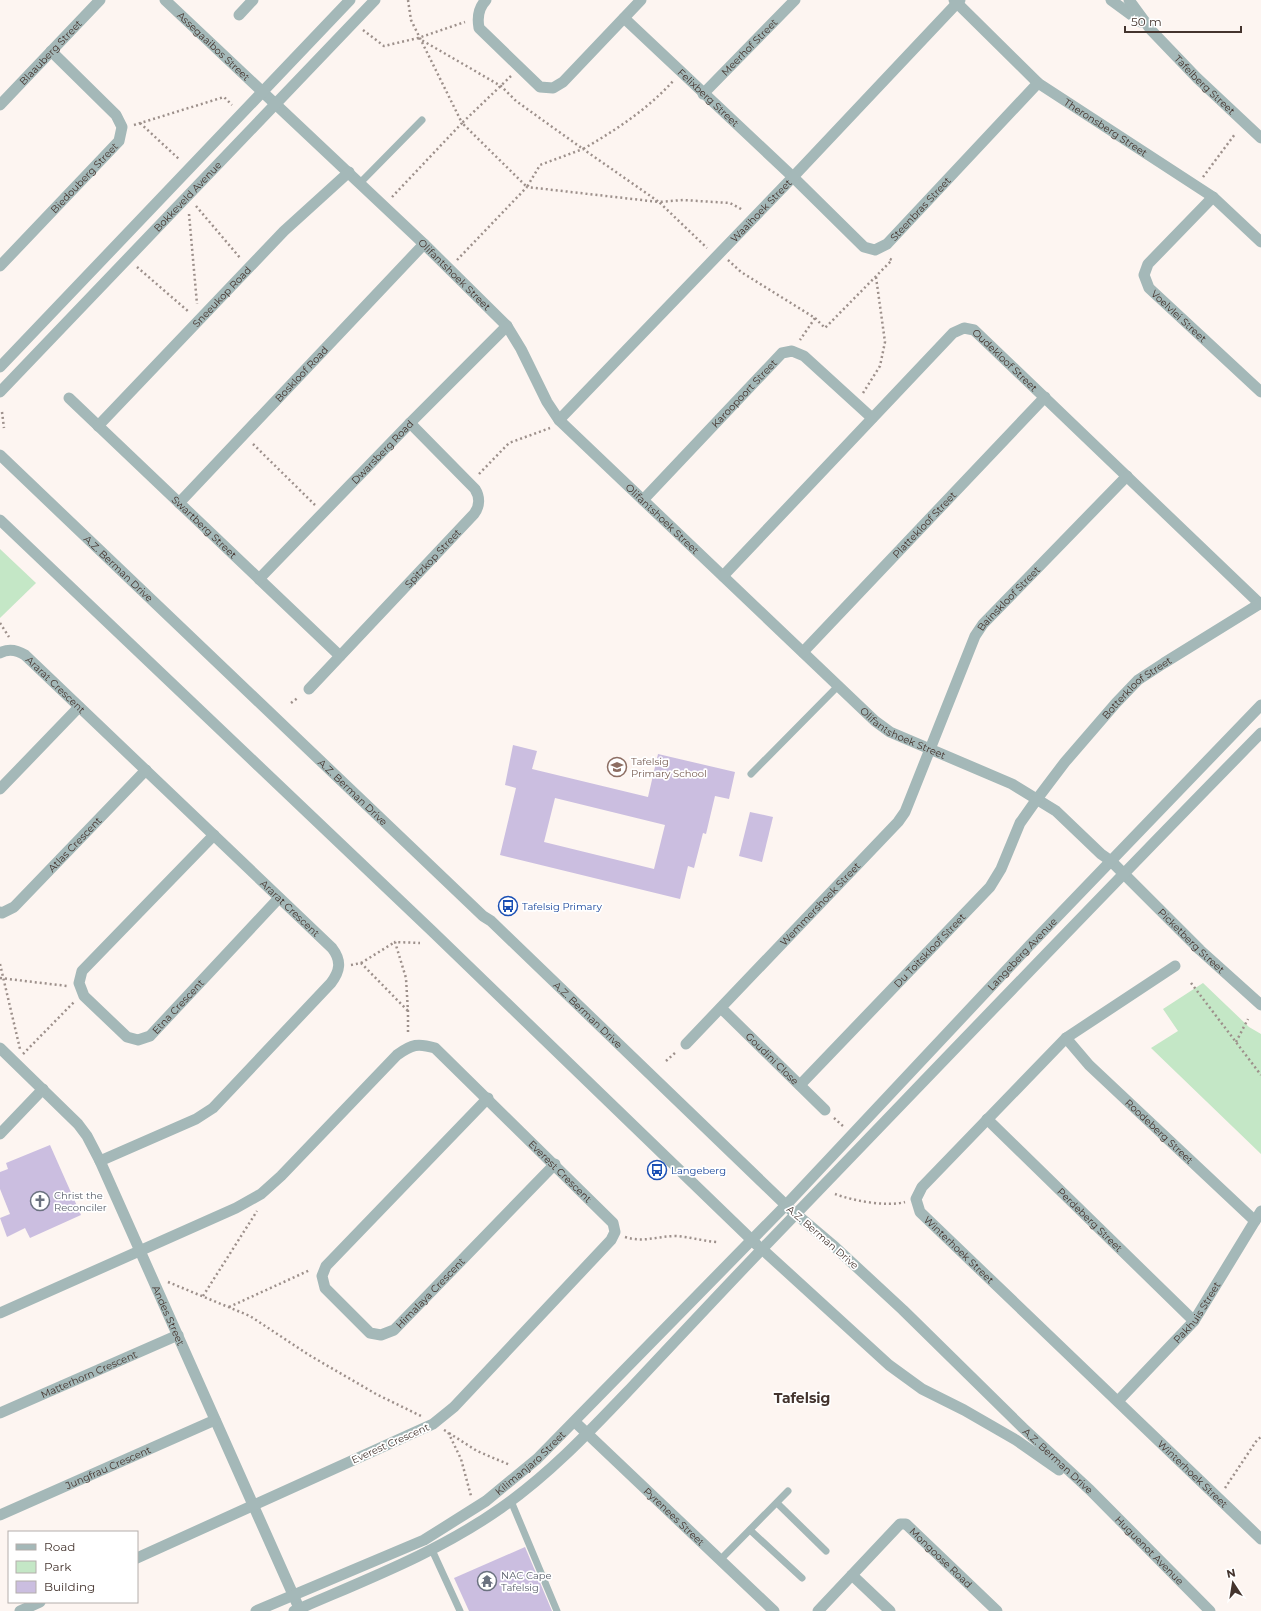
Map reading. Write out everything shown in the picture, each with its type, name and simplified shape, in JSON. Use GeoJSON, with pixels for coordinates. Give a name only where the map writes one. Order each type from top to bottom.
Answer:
{"type":"FeatureCollection","features":[{"type":"Feature","properties":{"kind":"street","name":"Blaauberg Street"},"geometry":{"type":"LineString","coordinates":[[0,105],[100,0]]}},
{"type":"Feature","properties":{"kind":"street","name":"Assegaaibos Street"},"geometry":{"type":"LineString","coordinates":[[165,0],[275,105]]}},
{"type":"Feature","properties":{"kind":"street"},"geometry":{"type":"LineString","coordinates":[[239,15],[253,0]]}},
{"type":"Feature","properties":{"kind":"street","name":"Bokkeveld Avenue"},"geometry":{"type":"LineString","coordinates":[[0,367],[350,0]]}},
{"type":"Feature","properties":{"kind":"street","name":"Bokkeveld Avenue"},"geometry":{"type":"LineString","coordinates":[[0,392],[375,0]]}},
{"type":"Feature","properties":{"kind":"street"},"geometry":{"type":"LineString","coordinates":[[486,0],[482,5],[478,17],[479,28],[540,87],[553,88],[563,82],[641,0]]}},
{"type":"Feature","properties":{"kind":"street","name":"Meerhof Street"},"geometry":{"type":"LineString","coordinates":[[704,94],[794,0]]}},
{"type":"Feature","properties":{"kind":"street","name":"Tafelberg Street"},"geometry":{"type":"LineString","coordinates":[[1111,0],[1151,30]]}},
{"type":"Feature","properties":{"kind":"street","name":"Tafelberg Street"},"geometry":{"type":"LineString","coordinates":[[1129,0],[1151,30],[1197,78],[1261,138]]}},
{"type":"Feature","properties":{"kind":"street","name":"Theronsberg Street"},"geometry":{"type":"LineString","coordinates":[[957,1],[1038,83],[1213,197],[1261,242]]}},
{"type":"Feature","properties":{"kind":"street","name":"Waaihoek Street"},"geometry":{"type":"LineString","coordinates":[[555,424],[755,217],[957,1]]}},
{"type":"Feature","properties":{"kind":"street","name":"Felixberg Street"},"geometry":{"type":"LineString","coordinates":[[624,18],[793,177]]}},
{"type":"Feature","properties":{"kind":"street"},"geometry":{"type":"LineString","coordinates":[[51,51],[116,115],[122,127]]}},
{"type":"Feature","properties":{"kind":"street","name":"Steenbras Street"},"geometry":{"type":"LineString","coordinates":[[875,250],[887,244],[1038,83]]}},
{"type":"Feature","properties":{"kind":"street","name":"Olifantshoek Street"},"geometry":{"type":"LineString","coordinates":[[275,105],[349,172],[507,326],[521,349],[555,424],[643,500],[875,721],[890,732],[1012,784],[1056,810],[1101,854],[1112,861]]}},
{"type":"Feature","properties":{"kind":"street","name":"Biedouberg Street"},"geometry":{"type":"LineString","coordinates":[[0,266],[119,141],[122,127]]}},
{"type":"Feature","properties":{"kind":"street","name":"Sneeukop Road"},"geometry":{"type":"LineString","coordinates":[[98,426],[284,231],[349,172]]}},
{"type":"Feature","properties":{"kind":"street"},"geometry":{"type":"LineString","coordinates":[[793,177],[864,248],[875,250]]}},
{"type":"Feature","properties":{"kind":"street","name":"Voelvlei Street"},"geometry":{"type":"LineString","coordinates":[[1213,197],[1148,264],[1144,275],[1148,288],[1261,392]]}},
{"type":"Feature","properties":{"kind":"street","name":"Boskloof Road"},"geometry":{"type":"LineString","coordinates":[[179,503],[424,244]]}},
{"type":"Feature","properties":{"kind":"street","name":"Dwarsberg Road"},"geometry":{"type":"LineString","coordinates":[[259,579],[410,423],[507,326]]}},
{"type":"Feature","properties":{"kind":"street","name":"Oudekloof Street"},"geometry":{"type":"LineString","coordinates":[[723,576],[953,333],[964,328],[974,330],[1260,603]]}},
{"type":"Feature","properties":{"kind":"street"},"geometry":{"type":"LineString","coordinates":[[792,351],[804,356],[872,418]]}},
{"type":"Feature","properties":{"kind":"street","name":"Karoopoort Street"},"geometry":{"type":"LineString","coordinates":[[643,500],[782,354],[792,351]]}},
{"type":"Feature","properties":{"kind":"street","name":"Plattekloof Street"},"geometry":{"type":"LineString","coordinates":[[803,652],[1045,397]]}},
{"type":"Feature","properties":{"kind":"street","name":"Swartberg Street"},"geometry":{"type":"LineString","coordinates":[[69,398],[340,656]]}},
{"type":"Feature","properties":{"kind":"street"},"geometry":{"type":"LineString","coordinates":[[410,423],[477,493]]}},
{"type":"Feature","properties":{"kind":"street","name":"A.Z. Berman Drive"},"geometry":{"type":"LineString","coordinates":[[0,455],[483,916],[491,921],[786,1205],[835,1247],[903,1310],[1023,1428],[1090,1490]]}},
{"type":"Feature","properties":{"kind":"street","name":"Bainskloof Street"},"geometry":{"type":"LineString","coordinates":[[930,748],[975,636],[983,624],[1127,476]]}},
{"type":"Feature","properties":{"kind":"street","name":"Spitzkop Street"},"geometry":{"type":"LineString","coordinates":[[308,689],[474,514],[478,507],[479,497],[477,493]]}},
{"type":"Feature","properties":{"kind":"street","name":"A.Z. Berman Drive"},"geometry":{"type":"LineString","coordinates":[[0,520],[432,931],[751,1240],[889,1365],[922,1389],[964,1410],[1016,1440],[1090,1490]]}},
{"type":"Feature","properties":{"kind":"street","name":"Botterkloof Street"},"geometry":{"type":"LineString","coordinates":[[1036,799],[1065,762],[1138,680],[1260,603]]}},
{"type":"Feature","properties":{"kind":"street","name":"Ararat Crescent"},"geometry":{"type":"LineString","coordinates":[[0,653],[10,650],[18,651],[25,655],[332,948],[339,960],[339,967]]}},
{"type":"Feature","properties":{"kind":"street","name":"Langeberg Avenue"},"geometry":{"type":"LineString","coordinates":[[751,1240],[1261,705]]}},
{"type":"Feature","properties":{"kind":"street"},"geometry":{"type":"LineString","coordinates":[[0,789],[80,706]]}},
{"type":"Feature","properties":{"kind":"street","name":"Langeberg Avenue"},"geometry":{"type":"LineString","coordinates":[[762,1249],[1261,733]]}},
{"type":"Feature","properties":{"kind":"street","name":"Wemmershoek Street"},"geometry":{"type":"LineString","coordinates":[[686,1044],[898,822],[905,812],[930,748]]}},
{"type":"Feature","properties":{"kind":"street","name":"Atlas Crescent"},"geometry":{"type":"LineString","coordinates":[[0,912],[14,907],[146,770]]}},
{"type":"Feature","properties":{"kind":"street","name":"Du Toitskloof Street"},"geometry":{"type":"LineString","coordinates":[[800,1085],[990,887],[1001,869],[1020,823],[1036,799]]}},
{"type":"Feature","properties":{"kind":"street"},"geometry":{"type":"LineString","coordinates":[[79,983],[82,971],[214,835]]}},
{"type":"Feature","properties":{"kind":"street","name":"Picketberg Street"},"geometry":{"type":"LineString","coordinates":[[1112,861],[1200,950],[1259,1000]]}},
{"type":"Feature","properties":{"kind":"street","name":"Etna Crescent"},"geometry":{"type":"LineString","coordinates":[[79,983],[84,996],[127,1037],[138,1040],[144,1039],[150,1036],[279,898]]}},
{"type":"Feature","properties":{"kind":"street","name":"Winterhoek Street"},"geometry":{"type":"LineString","coordinates":[[1175,966],[1066,1038],[986,1119],[922,1187],[916,1199],[920,1212],[1261,1539]]}},
{"type":"Feature","properties":{"kind":"street"},"geometry":{"type":"LineString","coordinates":[[100,1161],[196,1119],[212,1108],[331,983],[337,975],[339,967]]}},
{"type":"Feature","properties":{"kind":"street","name":"Goudini Close"},"geometry":{"type":"LineString","coordinates":[[721,1008],[825,1110]]}},
{"type":"Feature","properties":{"kind":"street","name":"Roodeberg Street"},"geometry":{"type":"LineString","coordinates":[[1066,1038],[1089,1065],[1255,1221]]}},
{"type":"Feature","properties":{"kind":"street","name":"Everest Crescent"},"geometry":{"type":"LineString","coordinates":[[140,1251],[236,1208],[261,1194],[281,1176],[397,1055],[407,1048],[420,1044],[435,1048],[488,1098],[611,1219],[613,1223],[615,1232],[611,1240],[454,1407],[433,1424],[253,1504]]}},
{"type":"Feature","properties":{"kind":"street","name":"Andes Street"},"geometry":{"type":"LineString","coordinates":[[0,1048],[43,1089],[88,1136],[293,1595],[296,1610]]}},
{"type":"Feature","properties":{"kind":"street"},"geometry":{"type":"LineString","coordinates":[[0,1134],[43,1089]]}},
{"type":"Feature","properties":{"kind":"street","name":"Himalaya Crescent"},"geometry":{"type":"LineString","coordinates":[[488,1098],[326,1266],[322,1276],[325,1288],[370,1333],[381,1335],[394,1330],[555,1164]]}},
{"type":"Feature","properties":{"kind":"street","name":"Perdeberg Street"},"geometry":{"type":"LineString","coordinates":[[986,1119],[1194,1321]]}},
{"type":"Feature","properties":{"kind":"street","name":"Pakhuis Street"},"geometry":{"type":"LineString","coordinates":[[1118,1401],[1194,1321],[1261,1211]]}},
{"type":"Feature","properties":{"kind":"street","name":"Kilimanjaro Street"},"geometry":{"type":"LineString","coordinates":[[256,1611],[407,1548],[456,1521],[486,1501],[521,1474],[575,1422],[751,1240]]}},
{"type":"Feature","properties":{"kind":"street","name":"Kilimanjaro Street"},"geometry":{"type":"LineString","coordinates":[[296,1610],[432,1550],[466,1531],[511,1501],[539,1478],[587,1434],[762,1249]]}},
{"type":"Feature","properties":{"kind":"street"},"geometry":{"type":"LineString","coordinates":[[0,1313],[140,1251]]}},
{"type":"Feature","properties":{"kind":"street","name":"Matterhorn Crescent"},"geometry":{"type":"LineString","coordinates":[[0,1413],[178,1335]]}},
{"type":"Feature","properties":{"kind":"street","name":"Jungfrau Crescent"},"geometry":{"type":"LineString","coordinates":[[0,1515],[215,1420]]}},
{"type":"Feature","properties":{"kind":"street","name":"Pyrenees Street"},"geometry":{"type":"LineString","coordinates":[[575,1422],[774,1611]]}},
{"type":"Feature","properties":{"kind":"street","name":"Huguenot Avenue"},"geometry":{"type":"LineString","coordinates":[[1090,1490],[1210,1611]]}},
{"type":"Feature","properties":{"kind":"street"},"geometry":{"type":"LineString","coordinates":[[138,1558],[253,1504]]}},
{"type":"Feature","properties":{"kind":"street","name":"Mongoose Road"},"geometry":{"type":"LineString","coordinates":[[818,1611],[900,1524],[906,1524],[997,1611]]}},
{"type":"Feature","properties":{"kind":"street"},"geometry":{"type":"LineString","coordinates":[[852,1575],[890,1611]]}},
{"type":"Feature","properties":{"kind":"street"},"geometry":{"type":"LineString","coordinates":[[20,1611],[38,1603]]}},
{"type":"Feature","properties":{"kind":"lane"},"geometry":{"type":"LineString","coordinates":[[360,183],[422,120]]}},
{"type":"Feature","properties":{"kind":"lane"},"geometry":{"type":"LineString","coordinates":[[751,774],[838,686]]}},
{"type":"Feature","properties":{"kind":"lane"},"geometry":{"type":"LineString","coordinates":[[720,1560],[788,1491]]}},
{"type":"Feature","properties":{"kind":"lane"},"geometry":{"type":"LineString","coordinates":[[511,1501],[557,1611]]}},
{"type":"Feature","properties":{"kind":"lane"},"geometry":{"type":"LineString","coordinates":[[777,1503],[826,1551]]}},
{"type":"Feature","properties":{"kind":"lane"},"geometry":{"type":"LineString","coordinates":[[750,1530],[802,1578]]}},
{"type":"Feature","properties":{"kind":"lane"},"geometry":{"type":"LineString","coordinates":[[432,1550],[460,1611]]}},
{"type":"Feature","properties":{"kind":"path"},"geometry":{"type":"LineString","coordinates":[[352,23],[384,46],[418,38],[478,17]]}},
{"type":"Feature","properties":{"kind":"path"},"geometry":{"type":"LineString","coordinates":[[520,68],[462,124],[527,187],[659,202],[683,200],[730,203],[755,217]]}},
{"type":"Feature","properties":{"kind":"path"},"geometry":{"type":"LineString","coordinates":[[122,127],[140,123],[224,97],[242,114]]}},
{"type":"Feature","properties":{"kind":"path"},"geometry":{"type":"LineString","coordinates":[[140,123],[190,168]]}},
{"type":"Feature","properties":{"kind":"path"},"geometry":{"type":"LineString","coordinates":[[1200,180],[1235,134]]}},
{"type":"Feature","properties":{"kind":"path"},"geometry":{"type":"LineString","coordinates":[[449,270],[527,187],[540,165],[583,149],[659,202],[706,247],[720,253],[741,272],[815,318],[825,328],[892,260],[875,250]]}},
{"type":"Feature","properties":{"kind":"path"},"geometry":{"type":"LineString","coordinates":[[187,196],[249,268]]}},
{"type":"Feature","properties":{"kind":"path"},"geometry":{"type":"LineString","coordinates":[[187,196],[198,321]]}},
{"type":"Feature","properties":{"kind":"path"},"geometry":{"type":"LineString","coordinates":[[128,258],[198,321]]}},
{"type":"Feature","properties":{"kind":"path"},"geometry":{"type":"LineString","coordinates":[[856,404],[880,366],[885,342],[876,276]]}},
{"type":"Feature","properties":{"kind":"path"},"geometry":{"type":"LineString","coordinates":[[792,351],[815,318]]}},
{"type":"Feature","properties":{"kind":"path"},"geometry":{"type":"LineString","coordinates":[[2,412],[4,428]]}},
{"type":"Feature","properties":{"kind":"path"},"geometry":{"type":"LineString","coordinates":[[477,493],[479,474],[508,443],[555,424]]}},
{"type":"Feature","properties":{"kind":"path"},"geometry":{"type":"LineString","coordinates":[[243,435],[323,512]]}},
{"type":"Feature","properties":{"kind":"path"},"geometry":{"type":"LineString","coordinates":[[339,967],[361,964],[395,942],[420,943]]}},
{"type":"Feature","properties":{"kind":"path"},"geometry":{"type":"LineString","coordinates":[[395,942],[406,978],[408,1032]]}},
{"type":"Feature","properties":{"kind":"path"},"geometry":{"type":"LineString","coordinates":[[0,964],[2,978],[22,1056],[75,1001],[84,996]]}},
{"type":"Feature","properties":{"kind":"path"},"geometry":{"type":"LineString","coordinates":[[361,964],[408,1012]]}},
{"type":"Feature","properties":{"kind":"path"},"geometry":{"type":"LineString","coordinates":[[2,978],[73,987],[79,983]]}},
{"type":"Feature","properties":{"kind":"path"},"geometry":{"type":"LineString","coordinates":[[1191,983],[1261,1075]]}},
{"type":"Feature","properties":{"kind":"path"},"geometry":{"type":"LineString","coordinates":[[1236,1042],[1248,1019]]}},
{"type":"Feature","properties":{"kind":"path"},"geometry":{"type":"LineString","coordinates":[[203,1296],[257,1213],[261,1194]]}},
{"type":"Feature","properties":{"kind":"path"},"geometry":{"type":"LineString","coordinates":[[835,1194],[870,1202],[897,1204],[907,1201]]}},
{"type":"Feature","properties":{"kind":"path"},"geometry":{"type":"LineString","coordinates":[[623,1236],[634,1240],[674,1236],[717,1242]]}},
{"type":"Feature","properties":{"kind":"path"},"geometry":{"type":"LineString","coordinates":[[229,1307],[312,1269]]}},
{"type":"Feature","properties":{"kind":"path"},"geometry":{"type":"LineString","coordinates":[[164,1280],[250,1316],[309,1355],[376,1394],[421,1416]]}},
{"type":"Feature","properties":{"kind":"path"},"geometry":{"type":"LineString","coordinates":[[442,1429],[477,1451],[514,1468]]}},
{"type":"Feature","properties":{"kind":"path"},"geometry":{"type":"LineString","coordinates":[[448,1432],[462,1459],[472,1499]]}},
{"type":"Feature","properties":{"kind":"path"},"geometry":{"type":"LineString","coordinates":[[1216,1496],[1228,1484],[1257,1440],[1261,1437]]}},
{"type":"Feature","properties":{"kind":"green space"},"geometry":{"type":"Polygon","coordinates":[[[0,549],[36,583],[0,618],[0,549]]]}},
{"type":"Feature","properties":{"kind":"green space"},"geometry":{"type":"Polygon","coordinates":[[[1203,983],[1249,1027],[1261,1034],[1261,1154],[1151,1048],[1178,1031],[1163,1009],[1203,983]]]}},
{"type":"Feature","properties":{"kind":"building"},"geometry":{"type":"Polygon","coordinates":[[[513,745],[537,751],[532,769],[648,797],[658,754],[735,772],[729,799],[715,796],[706,834],[703,833],[694,868],[688,866],[680,899],[500,855],[516,788],[505,785],[513,745]],[[555,798],[544,842],[654,869],[665,825],[555,798]]]}},
{"type":"Feature","properties":{"kind":"building"},"geometry":{"type":"Polygon","coordinates":[[[750,812],[773,817],[762,862],[739,856],[750,812]]]}},
{"type":"Feature","properties":{"kind":"building","name":"Christ the Reconciler"},"geometry":{"type":"Polygon","coordinates":[[[50,1145],[81,1215],[30,1238],[25,1228],[7,1237],[0,1218],[10,1214],[0,1189],[0,1172],[8,1169],[6,1163],[50,1145]]]}},
{"type":"Feature","properties":{"kind":"building"},"geometry":{"type":"Polygon","coordinates":[[[525,1547],[552,1611],[469,1611],[454,1578],[525,1547]]]}},
{"type":"Feature","properties":{"kind":"place","name":"Tafelsig Primary School"},"geometry":{"type":"Point","coordinates":[617,767]}},
{"type":"Feature","properties":{"kind":"place","name":"Tafelsig Primary"},"geometry":{"type":"Point","coordinates":[508,906]}},
{"type":"Feature","properties":{"kind":"place","name":"Langeberg"},"geometry":{"type":"Point","coordinates":[657,1170]}},
{"type":"Feature","properties":{"kind":"place","name":"Christ the Reconciler"},"geometry":{"type":"Point","coordinates":[40,1201]}},
{"type":"Feature","properties":{"kind":"place","name":"NAC Cape Tafelsig"},"geometry":{"type":"Point","coordinates":[487,1581]}},
{"type":"Feature","properties":{"kind":"district","name":"Tafelsig"},"geometry":{"type":"Point","coordinates":[802,1398]}}]}
